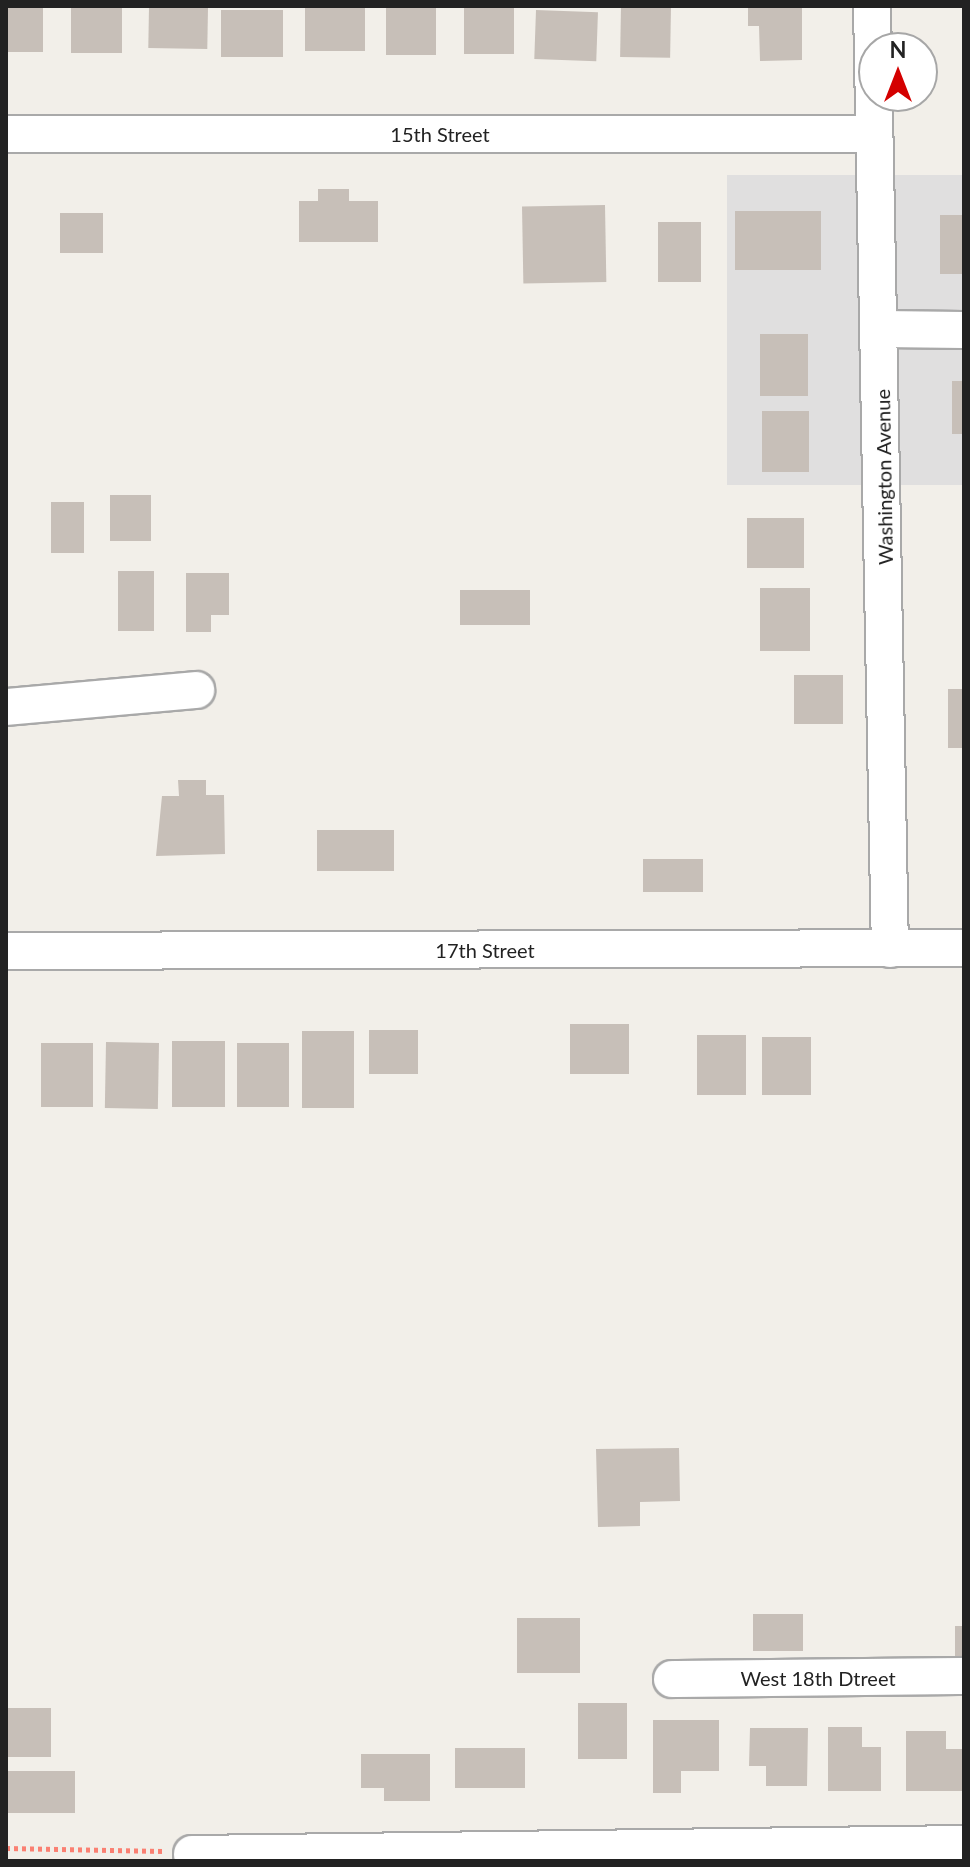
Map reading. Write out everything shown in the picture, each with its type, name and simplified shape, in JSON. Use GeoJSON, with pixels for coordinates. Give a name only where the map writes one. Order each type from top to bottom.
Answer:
{"type":"FeatureCollection","features":[{"type":"Feature","properties":{"kind":"street","name":"Washington Avenue"},"geometry":{"type":"LineString","coordinates":[[872,6],[882,329],[890,949]]}},
{"type":"Feature","properties":{"kind":"street","name":"15th Street"},"geometry":{"type":"LineString","coordinates":[[6,134],[874,134]]}},
{"type":"Feature","properties":{"kind":"street"},"geometry":{"type":"LineString","coordinates":[[882,329],[964,330]]}},
{"type":"Feature","properties":{"kind":"street"},"geometry":{"type":"LineString","coordinates":[[6,707],[196,690]]}},
{"type":"Feature","properties":{"kind":"street","name":"17th Street"},"geometry":{"type":"LineString","coordinates":[[6,951],[964,948]]}},
{"type":"Feature","properties":{"kind":"street","name":"West 18th Dtreet"},"geometry":{"type":"LineString","coordinates":[[672,1679],[964,1676]]}},
{"type":"Feature","properties":{"kind":"street"},"geometry":{"type":"LineString","coordinates":[[192,1854],[964,1844]]}},
{"type":"Feature","properties":{"kind":"path"},"geometry":{"type":"LineString","coordinates":[[6,1848],[126,1847],[192,1854]]}},
{"type":"Feature","properties":{"kind":"shaded area"},"geometry":{"type":"Polygon","coordinates":[[[727,175],[964,175],[964,485],[727,485],[727,175]]]}},
{"type":"Feature","properties":{"kind":"building"},"geometry":{"type":"Polygon","coordinates":[[[6,6],[43,6],[43,52],[6,52],[6,6]]]}},
{"type":"Feature","properties":{"kind":"building"},"geometry":{"type":"Polygon","coordinates":[[[71,6],[122,6],[122,53],[71,53],[71,6]]]}},
{"type":"Feature","properties":{"kind":"building"},"geometry":{"type":"Polygon","coordinates":[[[386,6],[436,6],[436,55],[386,55],[386,6]]]}},
{"type":"Feature","properties":{"kind":"building"},"geometry":{"type":"Polygon","coordinates":[[[464,6],[514,6],[514,54],[464,54],[464,6]]]}},
{"type":"Feature","properties":{"kind":"building"},"geometry":{"type":"Polygon","coordinates":[[[621,6],[671,7],[670,58],[620,57],[621,6]]]}},
{"type":"Feature","properties":{"kind":"building"},"geometry":{"type":"Polygon","coordinates":[[[748,6],[802,6],[802,60],[760,61],[759,26],[748,26],[748,6]]]}},
{"type":"Feature","properties":{"kind":"building"},"geometry":{"type":"Polygon","coordinates":[[[149,7],[208,8],[207,49],[148,48],[149,7]]]}},
{"type":"Feature","properties":{"kind":"building"},"geometry":{"type":"Polygon","coordinates":[[[305,8],[365,8],[365,51],[305,51],[305,8]]]}},
{"type":"Feature","properties":{"kind":"building"},"geometry":{"type":"Polygon","coordinates":[[[221,10],[283,10],[283,57],[221,57],[221,10]]]}},
{"type":"Feature","properties":{"kind":"building"},"geometry":{"type":"Polygon","coordinates":[[[536,10],[598,12],[596,61],[534,59],[536,10]]]}},
{"type":"Feature","properties":{"kind":"building"},"geometry":{"type":"Polygon","coordinates":[[[318,189],[349,189],[349,201],[378,201],[378,242],[299,242],[299,201],[318,201],[318,189]]]}},
{"type":"Feature","properties":{"kind":"building"},"geometry":{"type":"Polygon","coordinates":[[[605,205],[606,282],[523,283],[522,206],[605,205]]]}},
{"type":"Feature","properties":{"kind":"building"},"geometry":{"type":"Polygon","coordinates":[[[735,211],[821,211],[821,270],[735,270],[735,211]]]}},
{"type":"Feature","properties":{"kind":"building"},"geometry":{"type":"Polygon","coordinates":[[[60,213],[103,213],[103,253],[60,253],[60,213]]]}},
{"type":"Feature","properties":{"kind":"building"},"geometry":{"type":"Polygon","coordinates":[[[940,215],[964,215],[964,274],[940,274],[940,215]]]}},
{"type":"Feature","properties":{"kind":"building"},"geometry":{"type":"Polygon","coordinates":[[[658,222],[701,222],[701,282],[658,282],[658,222]]]}},
{"type":"Feature","properties":{"kind":"building"},"geometry":{"type":"Polygon","coordinates":[[[760,334],[808,334],[808,396],[760,396],[760,334]]]}},
{"type":"Feature","properties":{"kind":"building"},"geometry":{"type":"Polygon","coordinates":[[[952,381],[964,381],[964,434],[952,434],[952,381]]]}},
{"type":"Feature","properties":{"kind":"building"},"geometry":{"type":"Polygon","coordinates":[[[762,411],[809,411],[809,472],[762,472],[762,411]]]}},
{"type":"Feature","properties":{"kind":"building"},"geometry":{"type":"Polygon","coordinates":[[[110,495],[151,495],[151,541],[110,541],[110,495]]]}},
{"type":"Feature","properties":{"kind":"building"},"geometry":{"type":"Polygon","coordinates":[[[51,502],[84,502],[84,553],[51,553],[51,502]]]}},
{"type":"Feature","properties":{"kind":"building"},"geometry":{"type":"Polygon","coordinates":[[[747,518],[804,518],[804,568],[747,568],[747,518]]]}},
{"type":"Feature","properties":{"kind":"building"},"geometry":{"type":"Polygon","coordinates":[[[118,571],[154,571],[154,631],[118,631],[118,571]]]}},
{"type":"Feature","properties":{"kind":"building"},"geometry":{"type":"Polygon","coordinates":[[[186,573],[229,573],[229,615],[211,615],[211,632],[186,632],[186,573]]]}},
{"type":"Feature","properties":{"kind":"building"},"geometry":{"type":"Polygon","coordinates":[[[760,588],[810,588],[810,651],[760,651],[760,588]]]}},
{"type":"Feature","properties":{"kind":"building"},"geometry":{"type":"Polygon","coordinates":[[[460,590],[530,590],[530,625],[460,625],[460,590]]]}},
{"type":"Feature","properties":{"kind":"building"},"geometry":{"type":"Polygon","coordinates":[[[794,675],[843,675],[843,724],[794,724],[794,675]]]}},
{"type":"Feature","properties":{"kind":"building"},"geometry":{"type":"Polygon","coordinates":[[[948,689],[964,689],[964,748],[948,748],[948,689]]]}},
{"type":"Feature","properties":{"kind":"building"},"geometry":{"type":"Polygon","coordinates":[[[178,780],[206,780],[206,795],[224,795],[225,854],[156,856],[162,796],[179,796],[178,780]]]}},
{"type":"Feature","properties":{"kind":"building"},"geometry":{"type":"Polygon","coordinates":[[[317,830],[394,830],[394,871],[317,871],[317,830]]]}},
{"type":"Feature","properties":{"kind":"building"},"geometry":{"type":"Polygon","coordinates":[[[643,859],[703,859],[703,892],[643,892],[643,859]]]}},
{"type":"Feature","properties":{"kind":"building"},"geometry":{"type":"Polygon","coordinates":[[[570,1024],[629,1024],[629,1074],[570,1074],[570,1024]]]}},
{"type":"Feature","properties":{"kind":"building"},"geometry":{"type":"Polygon","coordinates":[[[369,1030],[418,1030],[418,1074],[369,1074],[369,1030]]]}},
{"type":"Feature","properties":{"kind":"building"},"geometry":{"type":"Polygon","coordinates":[[[302,1031],[354,1031],[354,1108],[302,1108],[302,1031]]]}},
{"type":"Feature","properties":{"kind":"building"},"geometry":{"type":"Polygon","coordinates":[[[697,1035],[746,1035],[746,1095],[697,1095],[697,1035]]]}},
{"type":"Feature","properties":{"kind":"building"},"geometry":{"type":"Polygon","coordinates":[[[762,1037],[811,1037],[811,1095],[762,1095],[762,1037]]]}},
{"type":"Feature","properties":{"kind":"building"},"geometry":{"type":"Polygon","coordinates":[[[172,1041],[225,1041],[225,1107],[172,1107],[172,1041]]]}},
{"type":"Feature","properties":{"kind":"building"},"geometry":{"type":"Polygon","coordinates":[[[106,1042],[159,1043],[158,1109],[105,1108],[106,1042]]]}},
{"type":"Feature","properties":{"kind":"building"},"geometry":{"type":"Polygon","coordinates":[[[41,1043],[93,1043],[93,1107],[41,1107],[41,1043]]]}},
{"type":"Feature","properties":{"kind":"building"},"geometry":{"type":"Polygon","coordinates":[[[237,1043],[289,1043],[289,1107],[237,1107],[237,1043]]]}},
{"type":"Feature","properties":{"kind":"building"},"geometry":{"type":"Polygon","coordinates":[[[679,1448],[680,1501],[640,1502],[640,1526],[598,1527],[596,1449],[679,1448]]]}},
{"type":"Feature","properties":{"kind":"building"},"geometry":{"type":"Polygon","coordinates":[[[753,1614],[803,1614],[803,1651],[753,1651],[753,1614]]]}},
{"type":"Feature","properties":{"kind":"building"},"geometry":{"type":"Polygon","coordinates":[[[517,1618],[580,1618],[580,1673],[517,1673],[517,1618]]]}},
{"type":"Feature","properties":{"kind":"building"},"geometry":{"type":"Polygon","coordinates":[[[955,1626],[964,1626],[964,1663],[955,1663],[955,1626]]]}},
{"type":"Feature","properties":{"kind":"building"},"geometry":{"type":"Polygon","coordinates":[[[578,1703],[627,1703],[627,1759],[578,1759],[578,1703]]]}},
{"type":"Feature","properties":{"kind":"building"},"geometry":{"type":"Polygon","coordinates":[[[6,1708],[51,1708],[51,1757],[6,1757],[6,1708]]]}},
{"type":"Feature","properties":{"kind":"building"},"geometry":{"type":"Polygon","coordinates":[[[653,1720],[719,1720],[719,1771],[681,1771],[681,1793],[653,1793],[653,1720]]]}},
{"type":"Feature","properties":{"kind":"building"},"geometry":{"type":"Polygon","coordinates":[[[828,1727],[862,1727],[862,1747],[881,1747],[881,1791],[828,1791],[828,1727]]]}},
{"type":"Feature","properties":{"kind":"building"},"geometry":{"type":"Polygon","coordinates":[[[750,1728],[808,1728],[807,1786],[766,1786],[766,1766],[749,1766],[750,1728]]]}},
{"type":"Feature","properties":{"kind":"building"},"geometry":{"type":"Polygon","coordinates":[[[906,1731],[946,1731],[946,1749],[964,1749],[964,1791],[906,1791],[906,1731]]]}},
{"type":"Feature","properties":{"kind":"building"},"geometry":{"type":"Polygon","coordinates":[[[455,1748],[525,1748],[525,1788],[455,1788],[455,1748]]]}},
{"type":"Feature","properties":{"kind":"building"},"geometry":{"type":"Polygon","coordinates":[[[361,1754],[430,1754],[430,1801],[384,1801],[384,1788],[361,1788],[361,1754]]]}},
{"type":"Feature","properties":{"kind":"building"},"geometry":{"type":"Polygon","coordinates":[[[6,1771],[75,1771],[75,1813],[6,1813],[6,1771]]]}}]}
